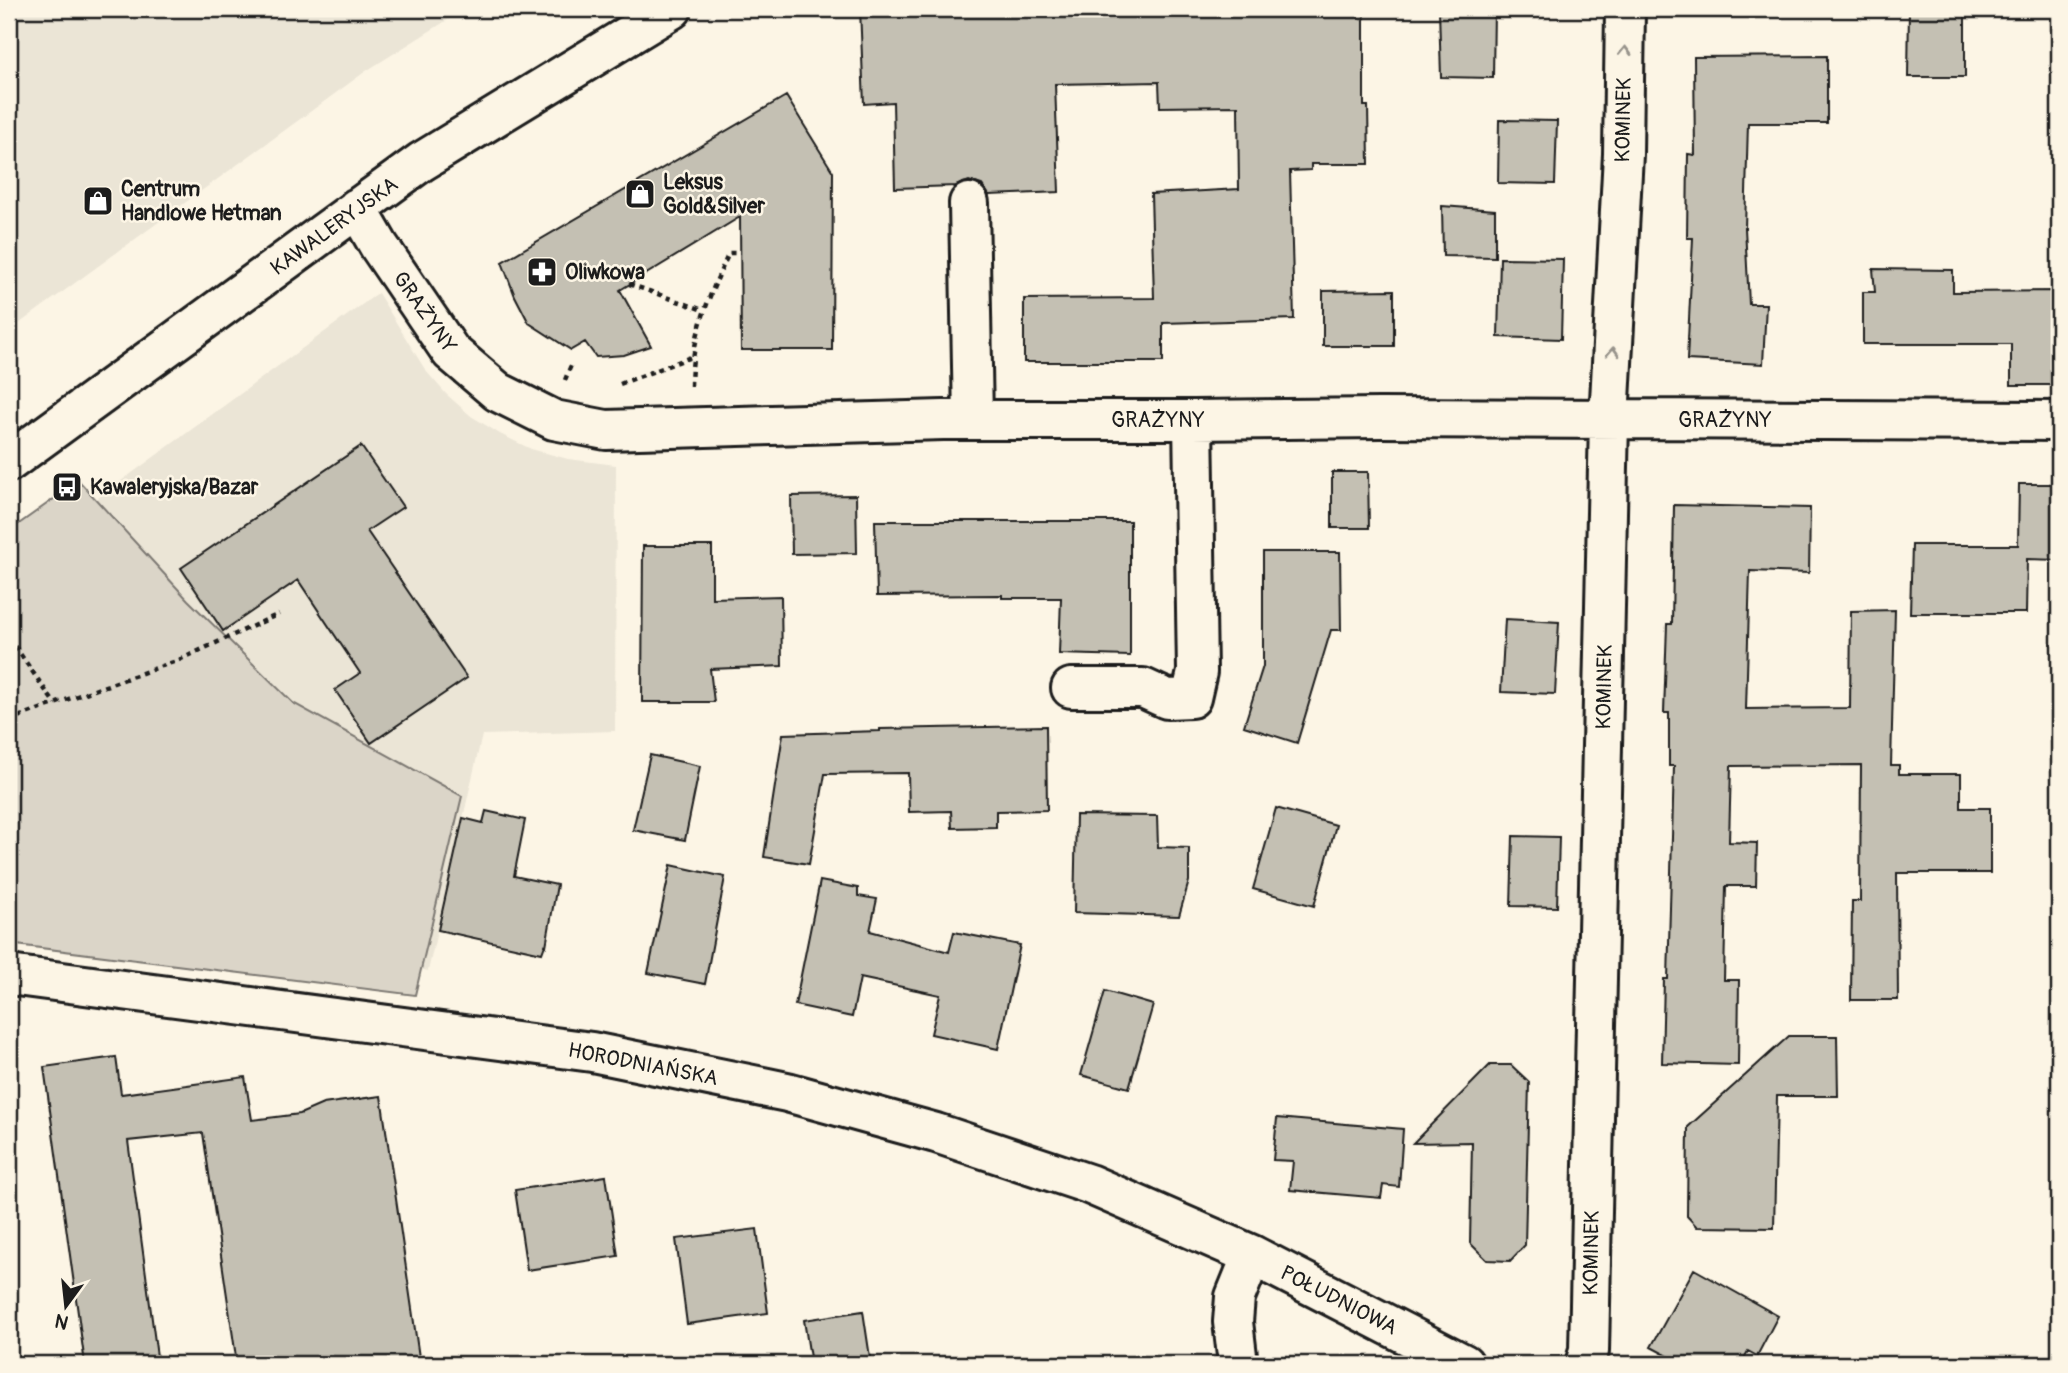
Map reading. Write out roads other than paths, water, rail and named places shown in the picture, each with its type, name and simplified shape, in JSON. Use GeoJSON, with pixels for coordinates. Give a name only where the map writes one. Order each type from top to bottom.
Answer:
{"type":"FeatureCollection","features":[{"type":"Feature","properties":{"kind":"street","name":"KAWALERYJSKA"},"geometry":{"type":"LineString","coordinates":[[9,462],[421,162],[672,9]]}},
{"type":"Feature","properties":{"kind":"street","name":"KOMINEK"},"geometry":{"type":"LineString","coordinates":[[1586,1364],[1589,1351],[1609,420],[1623,155],[1625,9]]}},
{"type":"Feature","properties":{"kind":"street"},"geometry":{"type":"LineString","coordinates":[[969,203],[973,420]]}},
{"type":"Feature","properties":{"kind":"street","name":"GRAŻYNY"},"geometry":{"type":"LineString","coordinates":[[357,208],[379,246],[451,352],[498,392],[554,420],[606,430],[973,420],[1380,418],[2059,421]]}},
{"type":"Feature","properties":{"kind":"street"},"geometry":{"type":"LineString","coordinates":[[1071,688],[1143,688],[1167,699],[1191,698],[1197,672],[1193,420]]}},
{"type":"Feature","properties":{"kind":"street","name":"HORODNIAŃSKA"},"geometry":{"type":"LineString","coordinates":[[9,975],[592,1052],[787,1092],[936,1133],[1089,1184],[1252,1255]]}},
{"type":"Feature","properties":{"kind":"street"},"geometry":{"type":"LineString","coordinates":[[1238,1364],[1233,1322],[1236,1297],[1252,1255]]}},
{"type":"Feature","properties":{"kind":"street","name":"POŁUDNIOWA"},"geometry":{"type":"LineString","coordinates":[[1252,1255],[1464,1364]]}},
{"type":"Feature","properties":{"kind":"place","name":"Leksus Gold&Silver"},"geometry":{"type":"Point","coordinates":[640,194]}},
{"type":"Feature","properties":{"kind":"place","name":"Centrum Handlowe Hetman"},"geometry":{"type":"Point","coordinates":[98,201]}},
{"type":"Feature","properties":{"kind":"place","name":"Oliwkowa"},"geometry":{"type":"Point","coordinates":[542,272]}},
{"type":"Feature","properties":{"kind":"place","name":"Kawaleryjska/Bazar"},"geometry":{"type":"Point","coordinates":[67,487]}}]}
